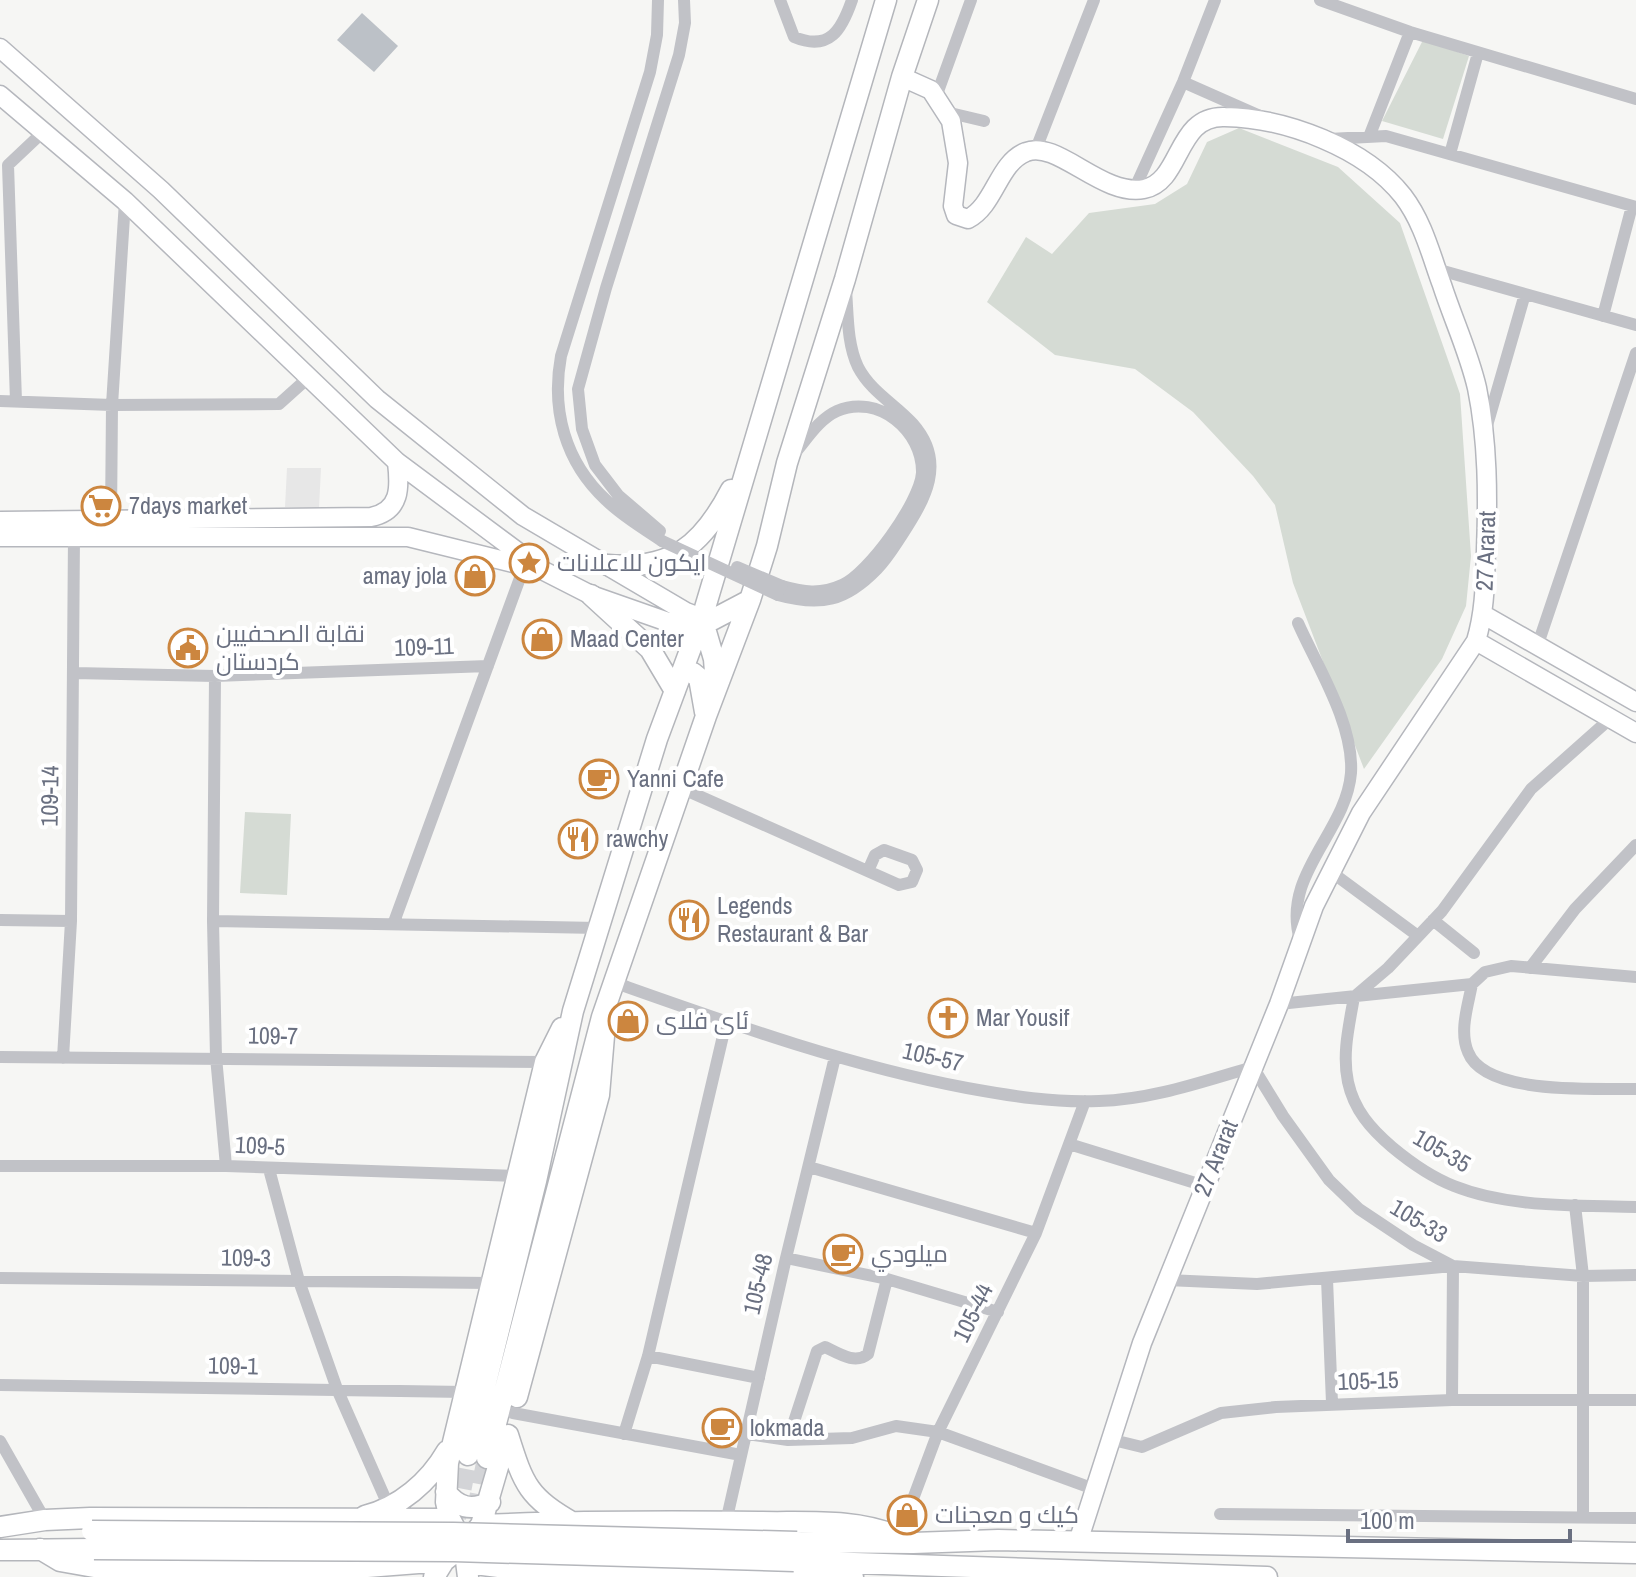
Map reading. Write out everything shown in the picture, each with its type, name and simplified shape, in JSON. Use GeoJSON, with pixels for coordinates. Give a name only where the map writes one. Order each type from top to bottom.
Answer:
{"type":"FeatureCollection","features":[{"type":"Feature","properties":{"kind":"main road"},"geometry":{"type":"LineString","coordinates":[[353,1519],[389,1507],[469,1452],[536,1181],[573,1011],[657,739],[702,618],[886,0]]}},
{"type":"Feature","properties":{"kind":"main road"},"geometry":{"type":"LineString","coordinates":[[466,1562],[450,1519],[446,1492],[469,1452],[613,982],[750,600],[787,463],[845,279],[902,77],[928,0]]}},
{"type":"Feature","properties":{"kind":"main road"},"geometry":{"type":"LineString","coordinates":[[0,48],[161,190],[377,399],[523,516],[686,612],[702,618],[712,620],[750,600]]}},
{"type":"Feature","properties":{"kind":"main road"},"geometry":{"type":"LineString","coordinates":[[902,77],[931,90],[953,131],[958,163],[953,206],[956,215],[968,219],[978,214],[1011,164],[1023,153],[1036,149],[1060,157],[1097,179],[1134,190]]}},
{"type":"Feature","properties":{"kind":"main road"},"geometry":{"type":"LineString","coordinates":[[0,95],[125,201],[397,462],[533,568]]}},
{"type":"Feature","properties":{"kind":"main road","name":"27 Ararat"},"geometry":{"type":"LineString","coordinates":[[1078,1542],[1142,1343],[1330,871],[1369,802],[1476,641],[1484,615],[1488,495],[1476,385],[1423,231],[1403,196],[1372,168],[1329,139],[1225,116],[1206,120],[1190,132],[1161,179],[1146,189],[1134,190]]}},
{"type":"Feature","properties":{"kind":"main road"},"geometry":{"type":"LineString","coordinates":[[608,565],[642,566],[679,554],[722,507],[751,451]]}},
{"type":"Feature","properties":{"kind":"main road"},"geometry":{"type":"LineString","coordinates":[[0,521],[371,517],[388,511],[398,495],[397,462]]}},
{"type":"Feature","properties":{"kind":"main road"},"geometry":{"type":"LineString","coordinates":[[388,511],[395,525],[392,536]]}},
{"type":"Feature","properties":{"kind":"main road"},"geometry":{"type":"LineString","coordinates":[[0,537],[392,536],[419,539],[533,568],[591,595],[668,622],[684,625],[702,618]]}},
{"type":"Feature","properties":{"kind":"main road"},"geometry":{"type":"LineString","coordinates":[[591,595],[644,643],[675,691]]}},
{"type":"Feature","properties":{"kind":"main road"},"geometry":{"type":"LineString","coordinates":[[1484,615],[1636,702]]}},
{"type":"Feature","properties":{"kind":"main road"},"geometry":{"type":"LineString","coordinates":[[702,618],[714,659],[717,689]]}},
{"type":"Feature","properties":{"kind":"main road"},"geometry":{"type":"LineString","coordinates":[[1476,641],[1636,733]]}},
{"type":"Feature","properties":{"kind":"main road"},"geometry":{"type":"LineString","coordinates":[[684,671],[699,678],[706,716]]}},
{"type":"Feature","properties":{"kind":"main road"},"geometry":{"type":"LineString","coordinates":[[469,1452],[465,1392],[545,1062],[573,1011]]}},
{"type":"Feature","properties":{"kind":"main road"},"geometry":{"type":"LineString","coordinates":[[466,1562],[490,1502],[599,1095],[605,1055],[602,1017]]}},
{"type":"Feature","properties":{"kind":"main road"},"geometry":{"type":"LineString","coordinates":[[508,1433],[520,1472],[532,1494],[575,1524]]}},
{"type":"Feature","properties":{"kind":"main road"},"geometry":{"type":"LineString","coordinates":[[446,1492],[460,1505],[470,1508],[490,1502]]}},
{"type":"Feature","properties":{"kind":"main road"},"geometry":{"type":"LineString","coordinates":[[0,1529],[45,1520],[90,1518],[450,1519]]}},
{"type":"Feature","properties":{"kind":"main road"},"geometry":{"type":"LineString","coordinates":[[408,1520],[418,1529],[423,1541],[419,1556],[409,1565]]}},
{"type":"Feature","properties":{"kind":"main road"},"geometry":{"type":"LineString","coordinates":[[506,1568],[497,1563],[491,1549],[495,1534],[507,1524]]}},
{"type":"Feature","properties":{"kind":"main road"},"geometry":{"type":"LineString","coordinates":[[481,1525],[848,1524],[885,1531],[915,1553]]}},
{"type":"Feature","properties":{"kind":"main road"},"geometry":{"type":"LineString","coordinates":[[0,1529],[93,1540],[466,1551],[915,1553],[1267,1577]]}},
{"type":"Feature","properties":{"kind":"main road"},"geometry":{"type":"LineString","coordinates":[[0,1550],[40,1549],[93,1540]]}},
{"type":"Feature","properties":{"kind":"main road"},"geometry":{"type":"LineString","coordinates":[[40,1549],[61,1569],[375,1572],[409,1565],[439,1569],[466,1562],[506,1568],[854,1577],[892,1573],[915,1553],[998,1540],[1636,1553]]}},
{"type":"Feature","properties":{"kind":"main road"},"geometry":{"type":"LineString","coordinates":[[533,1577],[568,1569]]}},
{"type":"Feature","properties":{"kind":"street"},"geometry":{"type":"LineString","coordinates":[[658,0],[654,54],[640,107],[561,356],[557,380],[558,410],[572,455],[590,483],[614,507],[663,538],[800,601],[821,602],[857,588],[881,566],[922,504],[929,486],[929,462],[914,426],[876,392],[855,359],[845,279]]}},
{"type":"Feature","properties":{"kind":"street"},"geometry":{"type":"LineString","coordinates":[[663,538],[600,473],[586,443],[578,403],[583,366],[682,43],[684,0]]}},
{"type":"Feature","properties":{"kind":"street"},"geometry":{"type":"LineString","coordinates":[[780,0],[794,37],[813,42],[823,41],[843,26],[852,0]]}},
{"type":"Feature","properties":{"kind":"street"},"geometry":{"type":"LineString","coordinates":[[971,0],[941,104],[984,121]]}},
{"type":"Feature","properties":{"kind":"street"},"geometry":{"type":"LineString","coordinates":[[1036,149],[1094,0]]}},
{"type":"Feature","properties":{"kind":"street"},"geometry":{"type":"LineString","coordinates":[[1134,190],[1183,82],[1215,0]]}},
{"type":"Feature","properties":{"kind":"street"},"geometry":{"type":"LineString","coordinates":[[1320,0],[1410,32],[1636,99]]}},
{"type":"Feature","properties":{"kind":"street"},"geometry":{"type":"LineString","coordinates":[[1369,137],[1410,32]]}},
{"type":"Feature","properties":{"kind":"street"},"geometry":{"type":"LineString","coordinates":[[1450,154],[1478,53]]}},
{"type":"Feature","properties":{"kind":"street"},"geometry":{"type":"LineString","coordinates":[[1183,82],[1239,105],[1271,124]]}},
{"type":"Feature","properties":{"kind":"street"},"geometry":{"type":"LineString","coordinates":[[640,107],[646,115],[661,117]]}},
{"type":"Feature","properties":{"kind":"street"},"geometry":{"type":"LineString","coordinates":[[16,401],[6,307],[4,165],[43,132]]}},
{"type":"Feature","properties":{"kind":"street"},"geometry":{"type":"LineString","coordinates":[[1329,139],[1386,136],[1634,206],[1603,316]]}},
{"type":"Feature","properties":{"kind":"street"},"geometry":{"type":"LineString","coordinates":[[623,156],[638,160],[645,168]]}},
{"type":"Feature","properties":{"kind":"street"},"geometry":{"type":"LineString","coordinates":[[111,519],[112,405],[125,201]]}},
{"type":"Feature","properties":{"kind":"street"},"geometry":{"type":"LineString","coordinates":[[1436,269],[1636,325]]}},
{"type":"Feature","properties":{"kind":"street"},"geometry":{"type":"LineString","coordinates":[[1484,438],[1525,294]]}},
{"type":"Feature","properties":{"kind":"street"},"geometry":{"type":"LineString","coordinates":[[1538,644],[1636,353]]}},
{"type":"Feature","properties":{"kind":"street"},"geometry":{"type":"LineString","coordinates":[[0,401],[112,405],[279,404],[308,378]]}},
{"type":"Feature","properties":{"kind":"street"},"geometry":{"type":"LineString","coordinates":[[780,590],[821,592],[840,586],[856,576],[909,510],[917,494],[922,468],[914,441],[903,426],[882,411],[866,406],[844,408],[827,417],[787,463]]}},
{"type":"Feature","properties":{"kind":"street","name":"109-14"},"geometry":{"type":"LineString","coordinates":[[63,1058],[71,921],[74,535]]}},
{"type":"Feature","properties":{"kind":"street"},"geometry":{"type":"LineString","coordinates":[[394,922],[488,666],[533,568]]}},
{"type":"Feature","properties":{"kind":"street"},"geometry":{"type":"LineString","coordinates":[[1298,623],[1345,730],[1351,759],[1344,803],[1316,851],[1304,880],[1296,916],[1300,940]]}},
{"type":"Feature","properties":{"kind":"street","name":"109-11"},"geometry":{"type":"LineString","coordinates":[[74,673],[215,676],[488,666]]}},
{"type":"Feature","properties":{"kind":"street"},"geometry":{"type":"LineString","coordinates":[[215,676],[213,921],[216,1057],[226,1166]]}},
{"type":"Feature","properties":{"kind":"street"},"geometry":{"type":"LineString","coordinates":[[1354,997],[1388,968],[1433,920],[1531,789],[1612,717]]}},
{"type":"Feature","properties":{"kind":"street"},"geometry":{"type":"LineString","coordinates":[[681,788],[868,871]]}},
{"type":"Feature","properties":{"kind":"street"},"geometry":{"type":"LineString","coordinates":[[1530,968],[1575,909],[1636,845]]}},
{"type":"Feature","properties":{"kind":"street"},"geometry":{"type":"LineString","coordinates":[[1330,871],[1418,936]]}},
{"type":"Feature","properties":{"kind":"street"},"geometry":{"type":"LineString","coordinates":[[0,920],[71,921]]}},
{"type":"Feature","properties":{"kind":"street"},"geometry":{"type":"LineString","coordinates":[[1433,920],[1474,953]]}},
{"type":"Feature","properties":{"kind":"street"},"geometry":{"type":"LineString","coordinates":[[213,921],[598,928]]}},
{"type":"Feature","properties":{"kind":"street"},"geometry":{"type":"LineString","coordinates":[[1279,1004],[1472,984],[1485,972],[1511,966],[1636,977]]}},
{"type":"Feature","properties":{"kind":"street","name":"105-57"},"geometry":{"type":"LineString","coordinates":[[613,982],[726,1023],[835,1057],[938,1082],[1034,1100],[1101,1102],[1172,1089],[1253,1067]]}},
{"type":"Feature","properties":{"kind":"street"},"geometry":{"type":"LineString","coordinates":[[1472,984],[1465,1038],[1471,1058],[1484,1071],[1533,1086],[1636,1089]]}},
{"type":"Feature","properties":{"kind":"street","name":"105-35"},"geometry":{"type":"LineString","coordinates":[[1354,997],[1346,1046],[1348,1083],[1362,1117],[1382,1138],[1420,1167],[1451,1185],[1519,1200],[1636,1207]]}},
{"type":"Feature","properties":{"kind":"street"},"geometry":{"type":"LineString","coordinates":[[624,1434],[648,1356],[726,1023]]}},
{"type":"Feature","properties":{"kind":"street","name":"109-7"},"geometry":{"type":"LineString","coordinates":[[0,1057],[545,1062]]}},
{"type":"Feature","properties":{"kind":"street","name":"105-48"},"geometry":{"type":"LineString","coordinates":[[726,1522],[835,1057]]}},
{"type":"Feature","properties":{"kind":"street","name":"105-33"},"geometry":{"type":"LineString","coordinates":[[1253,1067],[1316,1164],[1344,1195],[1377,1222],[1413,1245],[1453,1266],[1583,1276],[1636,1275]]}},
{"type":"Feature","properties":{"kind":"street","name":"105-44"},"geometry":{"type":"LineString","coordinates":[[915,1553],[907,1515],[938,1432],[1036,1233],[1085,1101]]}},
{"type":"Feature","properties":{"kind":"street"},"geometry":{"type":"LineString","coordinates":[[1069,1144],[1205,1186]]}},
{"type":"Feature","properties":{"kind":"street","name":"109-5"},"geometry":{"type":"LineString","coordinates":[[0,1166],[226,1166],[519,1176]]}},
{"type":"Feature","properties":{"kind":"street"},"geometry":{"type":"LineString","coordinates":[[809,1167],[1036,1233]]}},
{"type":"Feature","properties":{"kind":"street"},"geometry":{"type":"LineString","coordinates":[[269,1169],[299,1281],[337,1389],[389,1507]]}},
{"type":"Feature","properties":{"kind":"street"},"geometry":{"type":"LineString","coordinates":[[1575,1205],[1583,1276],[1583,1518]]}},
{"type":"Feature","properties":{"kind":"street"},"geometry":{"type":"LineString","coordinates":[[786,1258],[887,1279],[998,1312]]}},
{"type":"Feature","properties":{"kind":"street"},"geometry":{"type":"LineString","coordinates":[[1167,1280],[1257,1284],[1453,1266],[1452,1400]]}},
{"type":"Feature","properties":{"kind":"street","name":"109-3"},"geometry":{"type":"LineString","coordinates":[[0,1278],[491,1283]]}},
{"type":"Feature","properties":{"kind":"street"},"geometry":{"type":"LineString","coordinates":[[788,1440],[817,1351],[825,1347],[855,1360],[868,1354],[887,1279]]}},
{"type":"Feature","properties":{"kind":"street"},"geometry":{"type":"LineString","coordinates":[[1327,1279],[1332,1403]]}},
{"type":"Feature","properties":{"kind":"street"},"geometry":{"type":"LineString","coordinates":[[648,1356],[759,1378]]}},
{"type":"Feature","properties":{"kind":"street","name":"109-1"},"geometry":{"type":"LineString","coordinates":[[0,1385],[465,1392]]}},
{"type":"Feature","properties":{"kind":"street","name":"105-15"},"geometry":{"type":"LineString","coordinates":[[1109,1439],[1142,1447],[1221,1413],[1332,1403],[1636,1400]]}},
{"type":"Feature","properties":{"kind":"street"},"geometry":{"type":"LineString","coordinates":[[513,1413],[741,1455]]}},
{"type":"Feature","properties":{"kind":"street"},"geometry":{"type":"LineString","coordinates":[[747,1434],[788,1440],[852,1438],[896,1426],[938,1432],[1094,1489]]}},
{"type":"Feature","properties":{"kind":"street"},"geometry":{"type":"LineString","coordinates":[[0,1441],[45,1520]]}},
{"type":"Feature","properties":{"kind":"street"},"geometry":{"type":"LineString","coordinates":[[1220,1514],[1636,1518]]}},
{"type":"Feature","properties":{"kind":"shaded area"},"geometry":{"type":"Polygon","coordinates":[[[362,13],[398,46],[374,72],[337,40],[362,13]]]}},
{"type":"Feature","properties":{"kind":"shaded area"},"geometry":{"type":"Polygon","coordinates":[[[1423,40],[1469,56],[1443,139],[1382,121],[1423,40]]]}},
{"type":"Feature","properties":{"kind":"shaded area"},"geometry":{"type":"Polygon","coordinates":[[[1239,128],[1338,167],[1400,223],[1460,394],[1471,556],[1466,606],[1442,659],[1364,769],[1293,583],[1275,505],[1253,476],[1193,412],[1135,369],[1055,355],[987,302],[1026,237],[1052,254],[1089,213],[1155,204],[1187,184],[1207,142],[1239,128]]]}},
{"type":"Feature","properties":{"kind":"shaded area"},"geometry":{"type":"Polygon","coordinates":[[[287,468],[321,468],[319,508],[285,507],[287,468]]]}},
{"type":"Feature","properties":{"kind":"shaded area"},"geometry":{"type":"Polygon","coordinates":[[[245,812],[291,814],[287,895],[240,893],[245,812]]]}},
{"type":"Feature","properties":{"kind":"tunnel"},"geometry":{"type":"LineString","coordinates":[[456,1518],[468,1455]]}},
{"type":"Feature","properties":{"kind":"tunnel"},"geometry":{"type":"LineString","coordinates":[[476,1514],[487,1458]]}},
{"type":"Feature","properties":{"kind":"place","name":"7days market"},"geometry":{"type":"Point","coordinates":[101,506]}},
{"type":"Feature","properties":{"kind":"place","name":"ايكون للاعلانات"},"geometry":{"type":"Point","coordinates":[529,563]}},
{"type":"Feature","properties":{"kind":"place","name":"amay jola"},"geometry":{"type":"Point","coordinates":[475,576]}},
{"type":"Feature","properties":{"kind":"place","name":"Maad Center"},"geometry":{"type":"Point","coordinates":[542,639]}},
{"type":"Feature","properties":{"kind":"place","name":"نقابة الصحفیین کردستان"},"geometry":{"type":"Point","coordinates":[188,648]}},
{"type":"Feature","properties":{"kind":"place","name":"Yanni Cafe"},"geometry":{"type":"Point","coordinates":[599,779]}},
{"type":"Feature","properties":{"kind":"place","name":"rawchy"},"geometry":{"type":"Point","coordinates":[578,839]}},
{"type":"Feature","properties":{"kind":"place","name":"Legends Restaurant & Bar"},"geometry":{"type":"Point","coordinates":[689,920]}},
{"type":"Feature","properties":{"kind":"place","name":"Mar Yousif"},"geometry":{"type":"Point","coordinates":[948,1018]}},
{"type":"Feature","properties":{"kind":"place","name":"ئای فلای"},"geometry":{"type":"Point","coordinates":[628,1021]}},
{"type":"Feature","properties":{"kind":"place","name":"ميلودي"},"geometry":{"type":"Point","coordinates":[843,1254]}},
{"type":"Feature","properties":{"kind":"place","name":"lokmada"},"geometry":{"type":"Point","coordinates":[722,1428]}},
{"type":"Feature","properties":{"kind":"place","name":"كيك و معجنات"},"geometry":{"type":"Point","coordinates":[907,1515]}}]}
